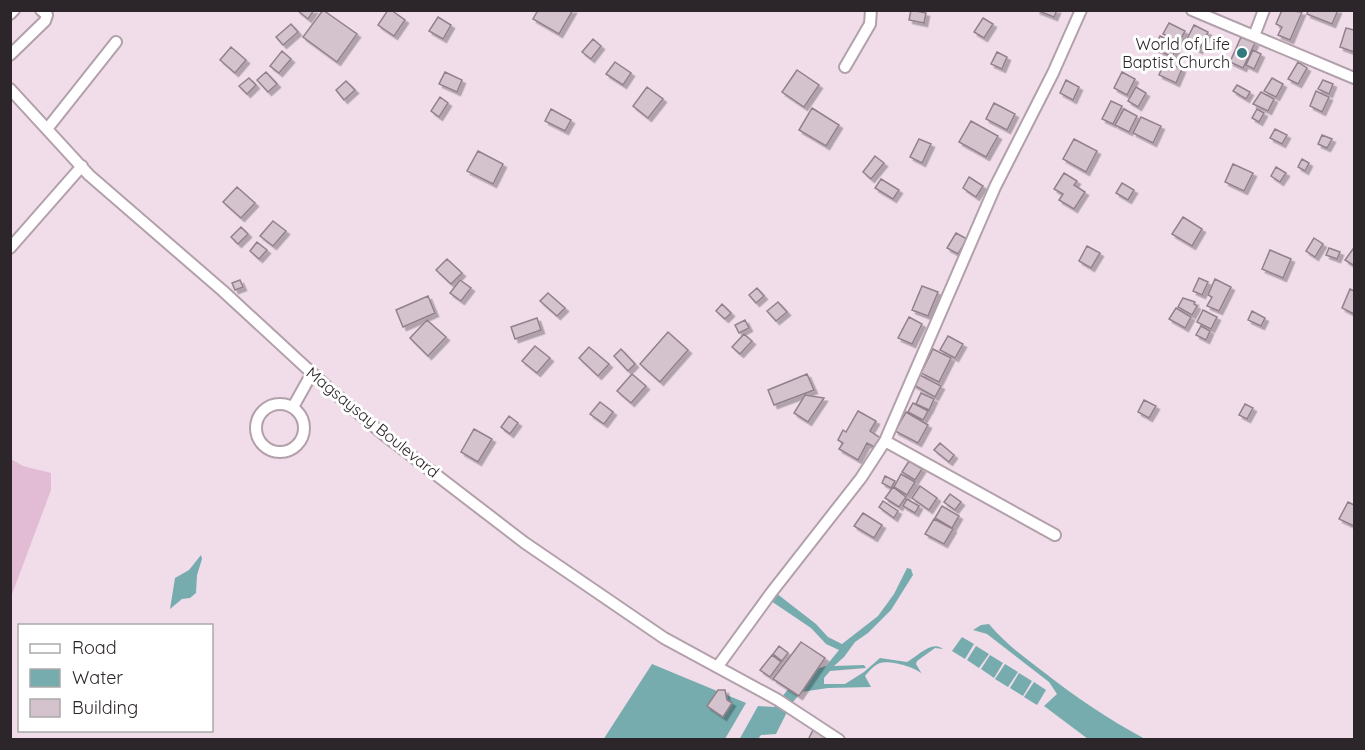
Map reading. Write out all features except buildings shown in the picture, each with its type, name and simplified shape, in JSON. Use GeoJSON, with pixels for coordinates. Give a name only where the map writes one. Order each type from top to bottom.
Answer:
{"type":"FeatureCollection","features":[{"type":"Feature","properties":{"kind":"street"},"geometry":{"type":"LineString","coordinates":[[10,14],[14,10]]}},
{"type":"Feature","properties":{"kind":"street"},"geometry":{"type":"LineString","coordinates":[[12,50],[45,21],[46,15],[41,10]]}},
{"type":"Feature","properties":{"kind":"street"},"geometry":{"type":"LineString","coordinates":[[845,67],[870,24],[871,10]]}},
{"type":"Feature","properties":{"kind":"street"},"geometry":{"type":"LineString","coordinates":[[718,666],[771,593],[861,478],[885,441],[995,187],[1053,73],[1081,10]]}},
{"type":"Feature","properties":{"kind":"street"},"geometry":{"type":"LineString","coordinates":[[1192,10],[1354,78]]}},
{"type":"Feature","properties":{"kind":"street"},"geometry":{"type":"LineString","coordinates":[[1254,36],[1264,10]]}},
{"type":"Feature","properties":{"kind":"street"},"geometry":{"type":"LineString","coordinates":[[47,129],[116,42]]}},
{"type":"Feature","properties":{"kind":"street","name":"Magsaysay Boulevard"},"geometry":{"type":"LineString","coordinates":[[13,97],[125,208],[223,291],[312,373],[383,434],[525,543],[664,638],[778,700],[838,740]]}},
{"type":"Feature","properties":{"kind":"street"},"geometry":{"type":"LineString","coordinates":[[10,248],[81,166]]}},
{"type":"Feature","properties":{"kind":"street"},"geometry":{"type":"LineString","coordinates":[[293,407],[312,373]]}},
{"type":"Feature","properties":{"kind":"street"},"geometry":{"type":"LineString","coordinates":[[279,403],[293,407],[299,411],[305,425],[305,432],[298,445],[278,452],[264,446],[256,427],[261,413],[266,408],[279,403]]}},
{"type":"Feature","properties":{"kind":"street"},"geometry":{"type":"LineString","coordinates":[[885,441],[1055,535]]}},
{"type":"Feature","properties":{"kind":"shaded area"},"geometry":{"type":"Polygon","coordinates":[[[11,459],[23,466],[51,473],[51,490],[11,597],[11,459]]]}},
{"type":"Feature","properties":{"kind":"water"},"geometry":{"type":"Polygon","coordinates":[[[201,555],[196,593],[190,598],[182,599],[170,609],[175,578],[189,570],[201,555]]]}},
{"type":"Feature","properties":{"kind":"water"},"geometry":{"type":"Polygon","coordinates":[[[907,568],[911,569],[913,575],[891,610],[868,633],[855,642],[834,666],[864,665],[866,668],[830,671],[824,678],[824,684],[845,684],[880,658],[907,662],[934,646],[943,649],[935,648],[917,661],[916,664],[922,674],[902,665],[890,662],[880,663],[865,676],[871,687],[828,688],[801,692],[790,706],[776,734],[761,735],[758,739],[739,740],[758,706],[774,707],[800,674],[826,666],[839,650],[826,644],[811,628],[771,601],[776,593],[816,624],[828,637],[842,644],[878,616],[894,594],[907,568]]]}},
{"type":"Feature","properties":{"kind":"water"},"geometry":{"type":"Polygon","coordinates":[[[989,624],[1014,648],[1066,689],[1145,739],[1088,739],[1044,706],[1057,694],[1049,682],[987,634],[973,630],[981,625],[989,624]]]}},
{"type":"Feature","properties":{"kind":"water"},"geometry":{"type":"Polygon","coordinates":[[[962,637],[974,644],[965,659],[952,651],[962,637]]]}},
{"type":"Feature","properties":{"kind":"water"},"geometry":{"type":"Polygon","coordinates":[[[976,646],[989,654],[979,668],[967,660],[976,646]]]}},
{"type":"Feature","properties":{"kind":"water"},"geometry":{"type":"Polygon","coordinates":[[[990,655],[1003,663],[994,678],[981,669],[990,655]]]}},
{"type":"Feature","properties":{"kind":"water"},"geometry":{"type":"Polygon","coordinates":[[[652,664],[746,703],[725,739],[603,740],[652,664]]]}},
{"type":"Feature","properties":{"kind":"water"},"geometry":{"type":"Polygon","coordinates":[[[1005,664],[1018,672],[1008,687],[995,679],[1005,664]]]}},
{"type":"Feature","properties":{"kind":"water"},"geometry":{"type":"Polygon","coordinates":[[[1019,673],[1032,681],[1023,696],[1010,688],[1019,673]]]}},
{"type":"Feature","properties":{"kind":"water"},"geometry":{"type":"Polygon","coordinates":[[[1034,682],[1046,690],[1037,705],[1024,697],[1034,682]]]}},
{"type":"Feature","properties":{"kind":"place","name":"World of Life Baptist Church"},"geometry":{"type":"Point","coordinates":[1242,53]}}]}
